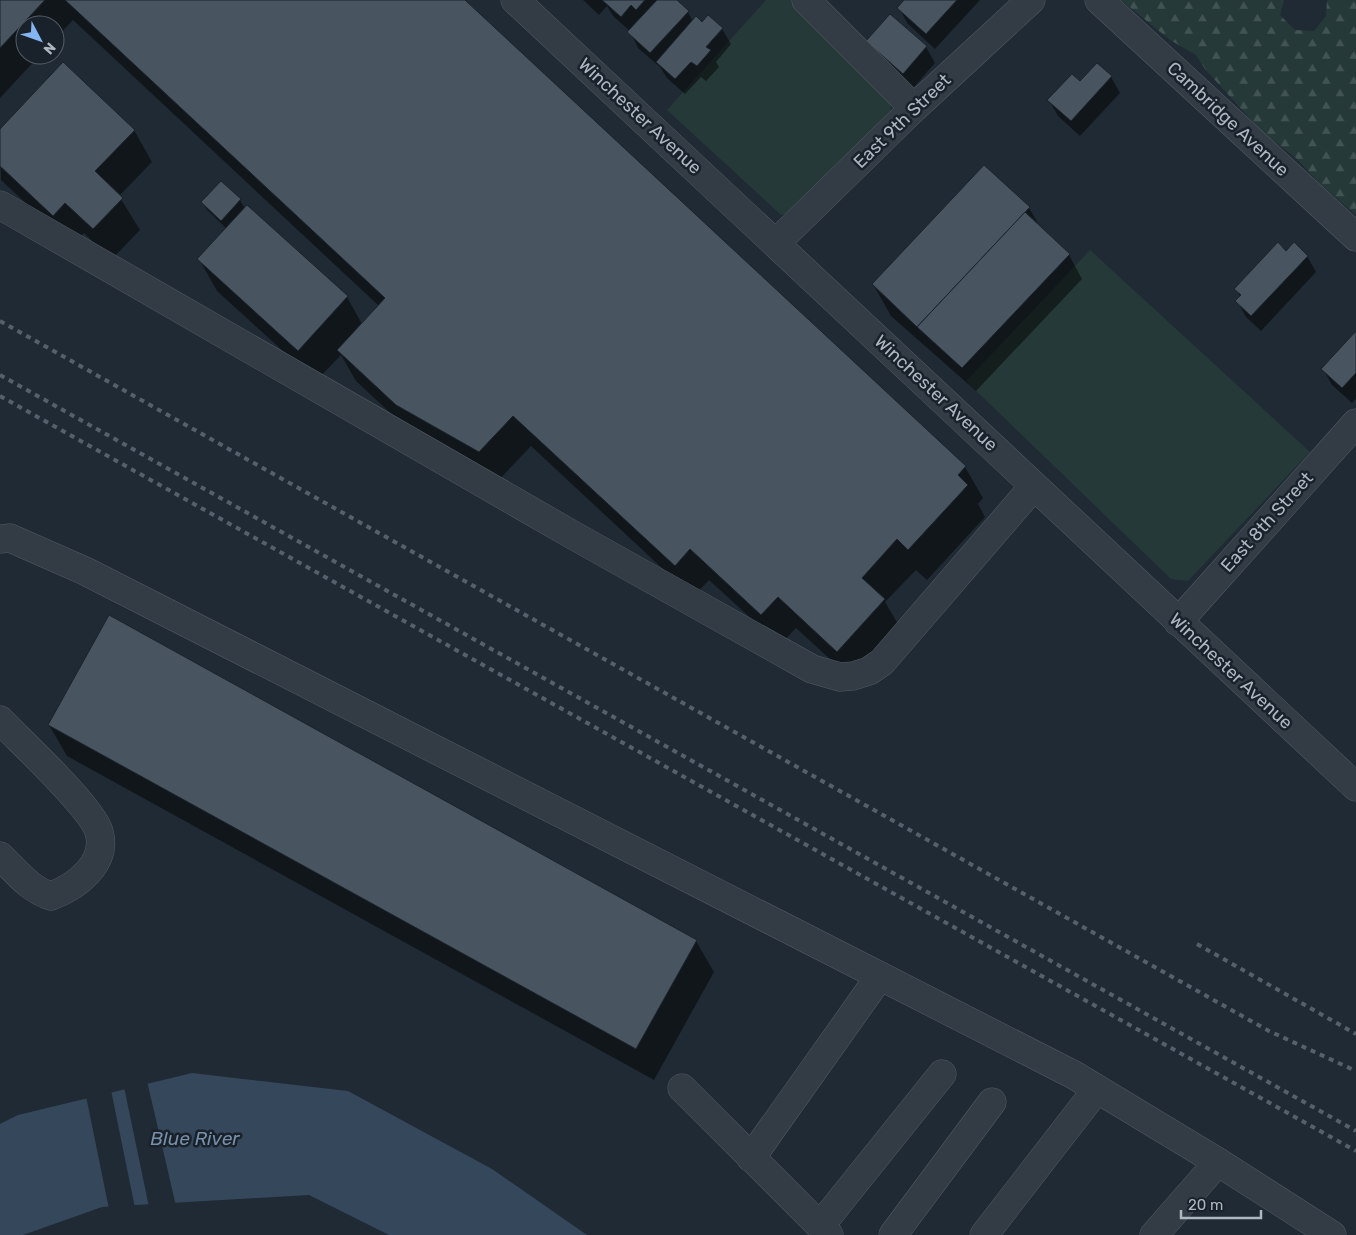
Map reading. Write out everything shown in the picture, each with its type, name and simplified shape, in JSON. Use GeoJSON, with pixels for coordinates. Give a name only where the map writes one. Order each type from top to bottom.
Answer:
{"type":"FeatureCollection","features":[{"type":"Feature","properties":{"kind":"street","name":"Winchester Avenue"},"geometry":{"type":"LineString","coordinates":[[515,0],[1356,787]]}},
{"type":"Feature","properties":{"kind":"street"},"geometry":{"type":"LineString","coordinates":[[806,0],[914,108]]}},
{"type":"Feature","properties":{"kind":"street","name":"East 9th Street"},"geometry":{"type":"LineString","coordinates":[[776,243],[914,108],[1031,0]]}},
{"type":"Feature","properties":{"kind":"street","name":"Cambridge Avenue"},"geometry":{"type":"LineString","coordinates":[[1100,0],[1356,237]]}},
{"type":"Feature","properties":{"kind":"street"},"geometry":{"type":"LineString","coordinates":[[0,205],[588,544],[762,642],[825,674],[853,676],[869,671],[882,662],[1034,486]]}},
{"type":"Feature","properties":{"kind":"street","name":"East 8th Street"},"geometry":{"type":"LineString","coordinates":[[1178,622],[1356,423]]}},
{"type":"Feature","properties":{"kind":"street"},"geometry":{"type":"LineString","coordinates":[[0,539],[10,538],[85,571],[1074,1075],[1218,1162],[1332,1235]]}},
{"type":"Feature","properties":{"kind":"street"},"geometry":{"type":"LineString","coordinates":[[0,720],[87,811],[100,833],[101,846],[98,858],[76,884],[51,896],[41,893],[32,886],[0,856]]}},
{"type":"Feature","properties":{"kind":"street"},"geometry":{"type":"LineString","coordinates":[[751,1158],[880,976]]}},
{"type":"Feature","properties":{"kind":"street"},"geometry":{"type":"LineString","coordinates":[[682,1088],[824,1230],[942,1074]]}},
{"type":"Feature","properties":{"kind":"street"},"geometry":{"type":"LineString","coordinates":[[984,1235],[1097,1089]]}},
{"type":"Feature","properties":{"kind":"street"},"geometry":{"type":"LineString","coordinates":[[893,1235],[992,1102]]}},
{"type":"Feature","properties":{"kind":"street"},"geometry":{"type":"LineString","coordinates":[[1154,1235],[1218,1162]]}},
{"type":"Feature","properties":{"kind":"green space"},"geometry":{"type":"Polygon","coordinates":[[[766,0],[796,0],[890,97],[891,112],[791,213],[781,215],[667,110],[766,0]]]}},
{"type":"Feature","properties":{"kind":"green space"},"geometry":{"type":"Polygon","coordinates":[[[1121,0],[1284,0],[1280,15],[1295,30],[1314,31],[1326,16],[1327,0],[1356,0],[1356,215],[1319,183],[1297,159],[1261,131],[1205,69],[1196,55],[1170,40],[1121,0]]]}},
{"type":"Feature","properties":{"kind":"green space"},"geometry":{"type":"Polygon","coordinates":[[[1090,250],[1310,452],[1188,581],[1171,579],[966,381],[1090,250]]]}},
{"type":"Feature","properties":{"kind":"water","name":"Blue River"},"geometry":{"type":"Polygon","coordinates":[[[192,1073],[348,1091],[492,1169],[587,1235],[389,1235],[309,1195],[102,1207],[23,1235],[0,1235],[0,1124],[18,1115],[192,1073]]]}},
{"type":"Feature","properties":{"kind":"pier"},"geometry":{"type":"Polygon","coordinates":[[[147,1081],[176,1206],[149,1207],[124,1087],[147,1081]]]}},
{"type":"Feature","properties":{"kind":"pier"},"geometry":{"type":"Polygon","coordinates":[[[111,1090],[135,1208],[109,1209],[86,1096],[111,1090]]]}},
{"type":"Feature","properties":{"kind":"building"},"geometry":{"type":"Polygon","coordinates":[[[0,0],[45,0],[31,15],[15,15],[15,32],[0,48],[0,0]]]}},
{"type":"Feature","properties":{"kind":"building"},"geometry":{"type":"Polygon","coordinates":[[[65,0],[465,0],[966,466],[958,475],[968,485],[908,550],[897,539],[862,578],[885,599],[837,652],[778,597],[761,615],[690,549],[675,566],[513,416],[479,452],[396,405],[337,350],[385,298],[65,0]]]}},
{"type":"Feature","properties":{"kind":"building"},"geometry":{"type":"Polygon","coordinates":[[[602,0],[645,0],[636,10],[631,5],[621,17],[602,0]]]}},
{"type":"Feature","properties":{"kind":"building"},"geometry":{"type":"Polygon","coordinates":[[[657,0],[677,0],[689,11],[650,53],[627,32],[657,0]]]}},
{"type":"Feature","properties":{"kind":"building"},"geometry":{"type":"Polygon","coordinates":[[[904,0],[957,0],[926,34],[897,8],[904,0]]]}},
{"type":"Feature","properties":{"kind":"building"},"geometry":{"type":"Polygon","coordinates":[[[890,14],[927,46],[903,74],[866,41],[890,14]]]}},
{"type":"Feature","properties":{"kind":"building"},"geometry":{"type":"Polygon","coordinates":[[[708,15],[723,28],[706,47],[711,50],[697,66],[691,62],[675,79],[656,62],[696,16],[702,22],[708,15]]]}},
{"type":"Feature","properties":{"kind":"building"},"geometry":{"type":"Polygon","coordinates":[[[1097,63],[1112,76],[1071,121],[1047,100],[1072,74],[1080,81],[1097,63]]]}},
{"type":"Feature","properties":{"kind":"building"},"geometry":{"type":"Polygon","coordinates":[[[65,64],[135,130],[95,171],[123,198],[93,229],[65,203],[53,216],[0,166],[0,129],[60,65],[65,64]]]}},
{"type":"Feature","properties":{"kind":"building"},"geometry":{"type":"Polygon","coordinates":[[[984,165],[1030,207],[917,327],[872,284],[984,165]]]}},
{"type":"Feature","properties":{"kind":"building"},"geometry":{"type":"Polygon","coordinates":[[[221,181],[241,199],[221,221],[201,202],[221,181]]]}},
{"type":"Feature","properties":{"kind":"building"},"geometry":{"type":"Polygon","coordinates":[[[247,205],[348,296],[298,351],[197,259],[247,205]]]}},
{"type":"Feature","properties":{"kind":"building"},"geometry":{"type":"Polygon","coordinates":[[[1025,212],[1070,254],[962,368],[917,327],[1025,212]]]}},
{"type":"Feature","properties":{"kind":"building"},"geometry":{"type":"Polygon","coordinates":[[[1278,242],[1286,251],[1294,242],[1308,256],[1251,316],[1235,301],[1241,295],[1234,289],[1278,242]]]}},
{"type":"Feature","properties":{"kind":"building"},"geometry":{"type":"Polygon","coordinates":[[[1356,331],[1356,373],[1342,388],[1321,369],[1356,331]]]}},
{"type":"Feature","properties":{"kind":"building"},"geometry":{"type":"Polygon","coordinates":[[[109,615],[697,940],[636,1049],[48,725],[109,615]]]}},
{"type":"Feature","properties":{"kind":"railway"},"geometry":{"type":"LineString","coordinates":[[0,321],[1269,1031],[1356,1071]]}},
{"type":"Feature","properties":{"kind":"railway"},"geometry":{"type":"LineString","coordinates":[[0,375],[1356,1131]]}},
{"type":"Feature","properties":{"kind":"railway"},"geometry":{"type":"LineString","coordinates":[[0,396],[1356,1151]]}},
{"type":"Feature","properties":{"kind":"railway"},"geometry":{"type":"LineString","coordinates":[[1197,944],[1356,1034]]}}]}
